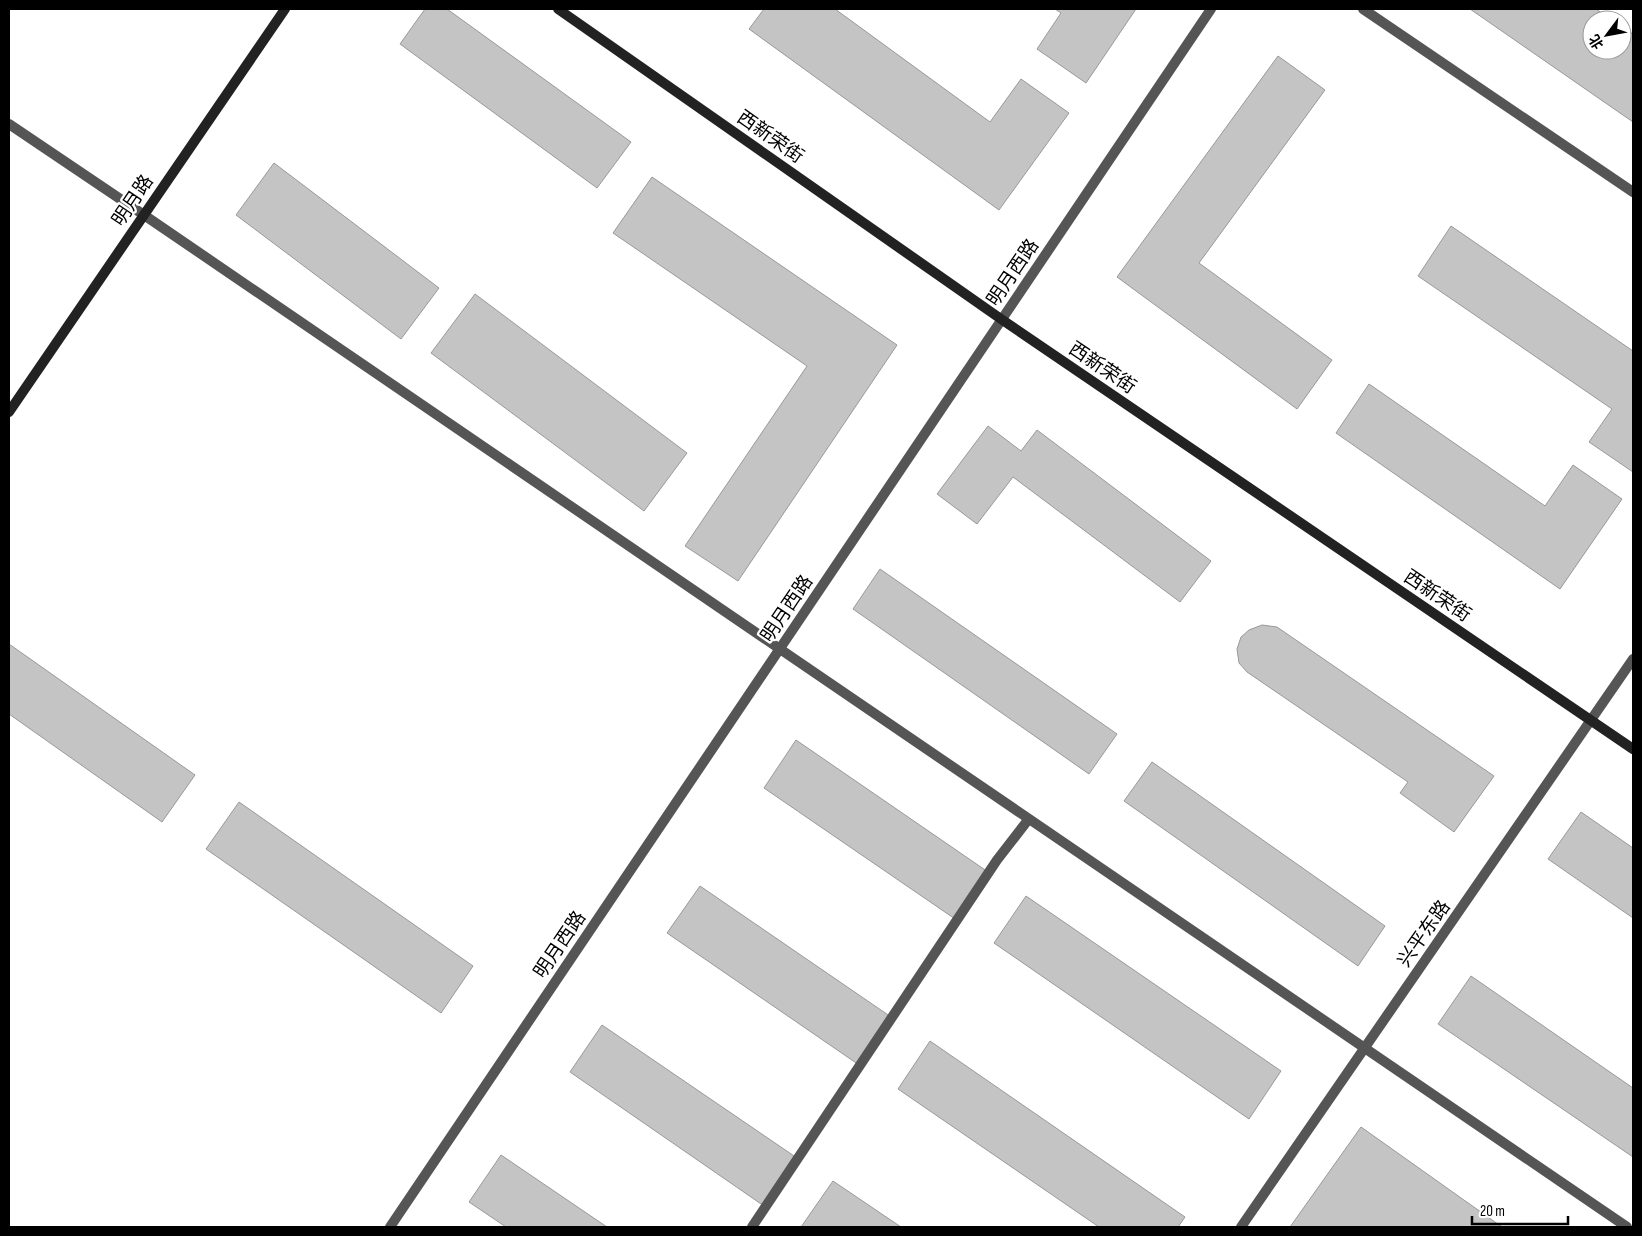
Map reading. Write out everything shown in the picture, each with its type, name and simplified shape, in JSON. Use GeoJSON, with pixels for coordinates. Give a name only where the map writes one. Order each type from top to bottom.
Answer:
{"type":"FeatureCollection","features":[{"type":"Feature","properties":{"kind":"street","name":"明月路"},"geometry":{"type":"LineString","coordinates":[[9,412],[285,9]]}},
{"type":"Feature","properties":{"kind":"street","name":"西新荣街"},"geometry":{"type":"LineString","coordinates":[[558,9],[1001,319],[1633,748]]}},
{"type":"Feature","properties":{"kind":"street","name":"明月西路"},"geometry":{"type":"LineString","coordinates":[[390,1227],[1211,9]]}},
{"type":"Feature","properties":{"kind":"street"},"geometry":{"type":"LineString","coordinates":[[1363,9],[1633,192]]}},
{"type":"Feature","properties":{"kind":"street"},"geometry":{"type":"LineString","coordinates":[[9,124],[1626,1227]]}},
{"type":"Feature","properties":{"kind":"street","name":"兴平东路"},"geometry":{"type":"LineString","coordinates":[[1241,1227],[1633,659]]}},
{"type":"Feature","properties":{"kind":"street"},"geometry":{"type":"LineString","coordinates":[[752,1227],[998,860],[1028,820]]}},
{"type":"Feature","properties":{"kind":"building"},"geometry":{"type":"Polygon","coordinates":[[[425,9],[447,9],[631,142],[597,188],[400,44],[425,9]]]}},
{"type":"Feature","properties":{"kind":"building"},"geometry":{"type":"Polygon","coordinates":[[[764,9],[835,9],[990,122],[1021,79],[1069,113],[999,210],[749,29],[764,9]]]}},
{"type":"Feature","properties":{"kind":"building"},"geometry":{"type":"Polygon","coordinates":[[[1055,9],[1136,9],[1086,83],[1037,49],[1061,13],[1055,9]]]}},
{"type":"Feature","properties":{"kind":"building"},"geometry":{"type":"Polygon","coordinates":[[[1470,9],[1596,9],[1597,10],[1582,10],[1582,60],[1632,60],[1633,34],[1633,122],[1470,9]]]}},
{"type":"Feature","properties":{"kind":"building"},"geometry":{"type":"Polygon","coordinates":[[[1278,56],[1325,90],[1199,263],[1332,360],[1297,409],[1117,277],[1278,56]]]}},
{"type":"Feature","properties":{"kind":"building"},"geometry":{"type":"Polygon","coordinates":[[[274,163],[439,288],[401,339],[236,215],[274,163]]]}},
{"type":"Feature","properties":{"kind":"building"},"geometry":{"type":"Polygon","coordinates":[[[652,177],[897,345],[738,581],[685,546],[807,366],[613,233],[652,177]]]}},
{"type":"Feature","properties":{"kind":"building"},"geometry":{"type":"Polygon","coordinates":[[[1451,226],[1633,351],[1633,472],[1589,442],[1612,409],[1418,276],[1451,226]]]}},
{"type":"Feature","properties":{"kind":"building"},"geometry":{"type":"Polygon","coordinates":[[[475,294],[687,453],[644,511],[431,353],[475,294]]]}},
{"type":"Feature","properties":{"kind":"building"},"geometry":{"type":"Polygon","coordinates":[[[1369,384],[1545,506],[1573,465],[1622,499],[1560,589],[1336,433],[1369,384]]]}},
{"type":"Feature","properties":{"kind":"building"},"geometry":{"type":"Polygon","coordinates":[[[988,426],[1021,451],[1037,430],[1211,561],[1180,602],[1013,477],[977,524],[937,494],[988,426]]]}},
{"type":"Feature","properties":{"kind":"building"},"geometry":{"type":"Polygon","coordinates":[[[880,569],[1117,734],[1089,774],[853,609],[880,569]]]}},
{"type":"Feature","properties":{"kind":"building"},"geometry":{"type":"Polygon","coordinates":[[[1262,625],[1277,627],[1494,776],[1454,832],[1400,793],[1408,782],[1247,672],[1239,663],[1237,649],[1241,637],[1249,630],[1262,625]]]}},
{"type":"Feature","properties":{"kind":"building"},"geometry":{"type":"Polygon","coordinates":[[[9,644],[195,775],[162,822],[9,714],[9,644]]]}},
{"type":"Feature","properties":{"kind":"building"},"geometry":{"type":"Polygon","coordinates":[[[796,740],[991,874],[958,921],[764,788],[796,740]]]}},
{"type":"Feature","properties":{"kind":"building"},"geometry":{"type":"Polygon","coordinates":[[[1152,762],[1385,926],[1358,966],[1124,801],[1152,762]]]}},
{"type":"Feature","properties":{"kind":"building"},"geometry":{"type":"Polygon","coordinates":[[[239,802],[473,966],[441,1013],[206,849],[239,802]]]}},
{"type":"Feature","properties":{"kind":"building"},"geometry":{"type":"Polygon","coordinates":[[[1581,812],[1633,848],[1633,918],[1548,859],[1581,812]]]}},
{"type":"Feature","properties":{"kind":"building"},"geometry":{"type":"Polygon","coordinates":[[[700,886],[894,1019],[862,1067],[667,933],[700,886]]]}},
{"type":"Feature","properties":{"kind":"building"},"geometry":{"type":"Polygon","coordinates":[[[1026,896],[1281,1071],[1249,1119],[994,943],[1026,896]]]}},
{"type":"Feature","properties":{"kind":"building"},"geometry":{"type":"Polygon","coordinates":[[[1471,976],[1633,1088],[1633,1157],[1438,1024],[1471,976]]]}},
{"type":"Feature","properties":{"kind":"building"},"geometry":{"type":"Polygon","coordinates":[[[602,1025],[797,1158],[764,1206],[570,1072],[602,1025]]]}},
{"type":"Feature","properties":{"kind":"building"},"geometry":{"type":"Polygon","coordinates":[[[930,1041],[1185,1217],[1178,1227],[1099,1227],[898,1089],[930,1041]]]}},
{"type":"Feature","properties":{"kind":"building"},"geometry":{"type":"Polygon","coordinates":[[[1361,1127],[1502,1227],[1290,1227],[1361,1127]]]}},
{"type":"Feature","properties":{"kind":"building"},"geometry":{"type":"Polygon","coordinates":[[[501,1155],[607,1227],[506,1227],[469,1202],[501,1155]]]}},
{"type":"Feature","properties":{"kind":"building"},"geometry":{"type":"Polygon","coordinates":[[[833,1181],[901,1227],[801,1227],[833,1181]]]}}]}
